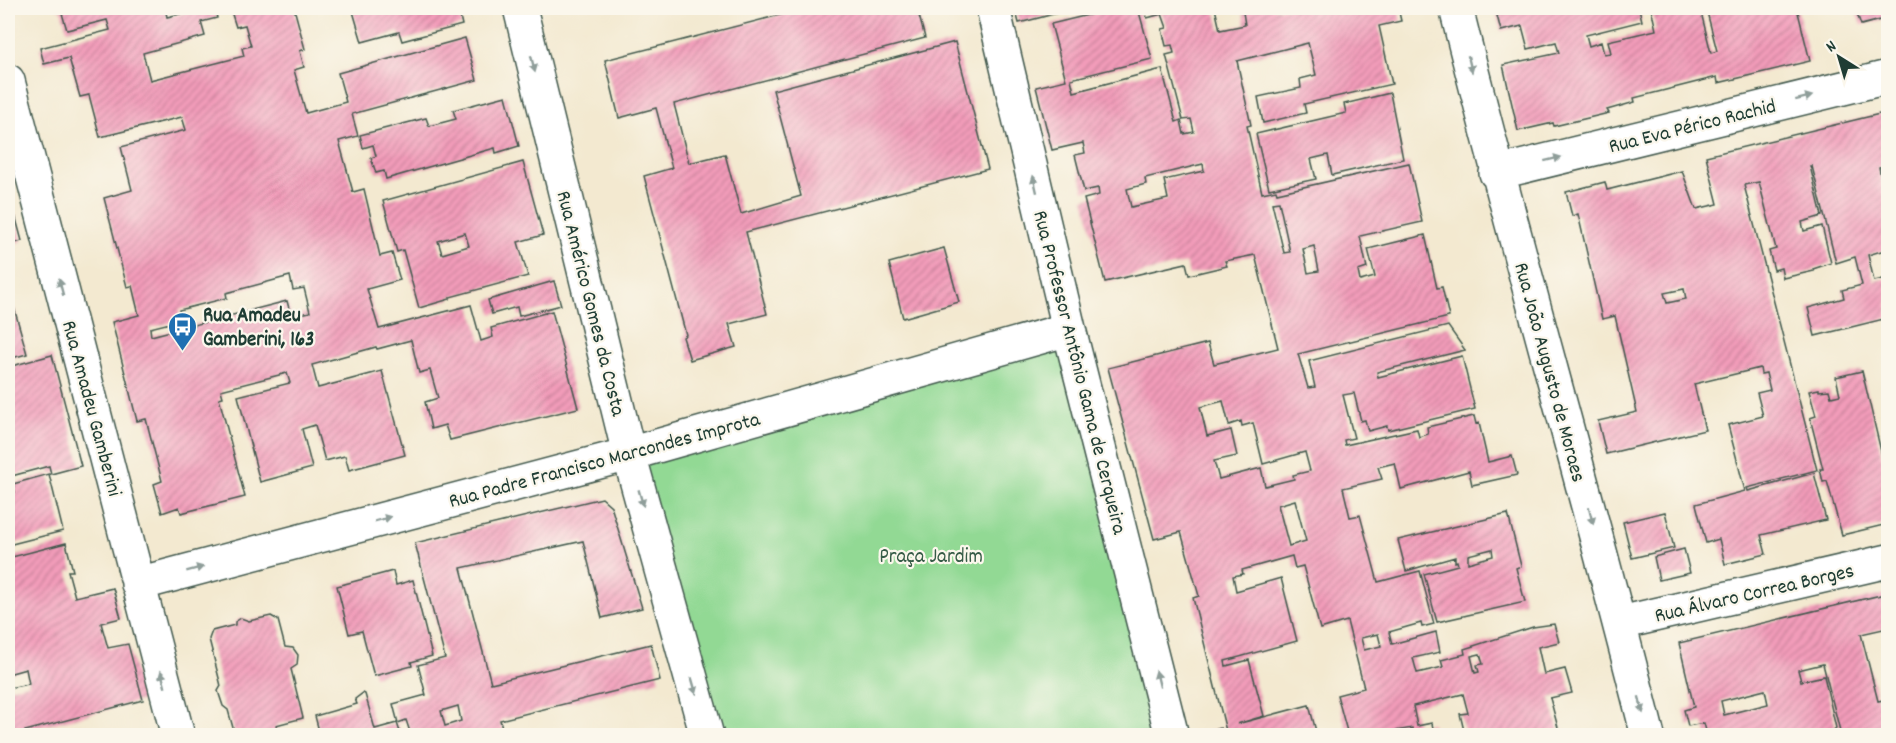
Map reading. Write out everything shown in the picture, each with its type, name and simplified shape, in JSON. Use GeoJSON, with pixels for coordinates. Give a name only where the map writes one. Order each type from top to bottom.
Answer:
{"type":"FeatureCollection","features":[{"type":"Feature","properties":{"kind":"street","name":"Rua Américo Gomes da Costa"},"geometry":{"type":"LineString","coordinates":[[520,8],[628,454],[707,735]]}},
{"type":"Feature","properties":{"kind":"street","name":"Rua Professor Antônio Gama de Cerqueira"},"geometry":{"type":"LineString","coordinates":[[993,8],[1069,329],[1172,735]]}},
{"type":"Feature","properties":{"kind":"street","name":"Rua João Augusto de Moraes"},"geometry":{"type":"LineString","coordinates":[[1456,8],[1497,173],[1620,623],[1648,735]]}},
{"type":"Feature","properties":{"kind":"street","name":"Rua Eva Périco Rachid"},"geometry":{"type":"LineString","coordinates":[[1497,173],[1888,77]]}},
{"type":"Feature","properties":{"kind":"street","name":"Rua Amadeu Gamberini"},"geometry":{"type":"LineString","coordinates":[[8,81],[178,735]]}},
{"type":"Feature","properties":{"kind":"street","name":"Rua Padre Francisco Marcondes Improta"},"geometry":{"type":"LineString","coordinates":[[138,584],[628,454],[1069,329]]}},
{"type":"Feature","properties":{"kind":"street","name":"Rua Álvaro Correa Borges"},"geometry":{"type":"LineString","coordinates":[[1620,623],[1888,561]]}},
{"type":"Feature","properties":{"kind":"green space","name":"Praça Jardim"},"geometry":{"type":"Polygon","coordinates":[[[1062,338],[1165,735],[710,735],[627,442],[1062,338]]]}},
{"type":"Feature","properties":{"kind":"building"},"geometry":{"type":"Polygon","coordinates":[[[56,8],[165,8],[167,17],[205,8],[215,8],[217,18],[201,22],[205,36],[143,53],[150,80],[244,56],[242,48],[251,46],[245,25],[236,27],[230,8],[294,8],[305,49],[300,51],[304,67],[294,70],[306,113],[346,102],[338,73],[465,38],[477,80],[352,114],[358,136],[339,141],[353,192],[364,189],[380,256],[392,253],[400,280],[367,289],[379,329],[471,305],[481,341],[493,337],[491,328],[552,311],[578,408],[450,440],[445,425],[431,429],[425,402],[438,398],[430,370],[419,373],[411,340],[377,349],[376,347],[312,365],[318,388],[382,371],[405,455],[349,470],[345,456],[325,461],[315,425],[302,429],[312,468],[260,482],[238,396],[290,383],[287,373],[221,390],[223,397],[219,398],[245,497],[181,513],[179,507],[162,513],[154,484],[162,481],[146,419],[137,421],[112,322],[139,315],[132,286],[127,287],[104,198],[132,190],[121,147],[186,130],[182,117],[100,137],[89,95],[80,97],[69,58],[44,64],[40,48],[110,30],[107,20],[67,30],[61,10],[56,8]],[[290,276],[226,293],[227,298],[179,310],[182,320],[150,328],[151,336],[287,301],[291,316],[310,312],[304,288],[293,290],[290,276]]]}},
{"type":"Feature","properties":{"kind":"building"},"geometry":{"type":"Polygon","coordinates":[[[352,8],[458,8],[462,25],[402,41],[399,32],[362,42],[352,8]]]}},
{"type":"Feature","properties":{"kind":"building"},"geometry":{"type":"Polygon","coordinates":[[[807,8],[917,8],[925,38],[674,104],[689,163],[725,154],[741,214],[801,196],[773,90],[955,42],[988,169],[746,232],[767,314],[729,324],[736,347],[690,360],[683,337],[686,335],[644,176],[672,168],[656,108],[619,118],[605,60],[807,8]]]}},
{"type":"Feature","properties":{"kind":"building"},"geometry":{"type":"Polygon","coordinates":[[[1015,8],[1077,8],[1019,23],[1015,8]]]}},
{"type":"Feature","properties":{"kind":"building"},"geometry":{"type":"Polygon","coordinates":[[[1117,8],[1138,8],[1152,59],[1071,79],[1074,92],[1162,69],[1176,122],[1181,120],[1184,134],[1194,132],[1191,119],[1183,120],[1166,55],[1174,53],[1172,45],[1166,46],[1162,29],[1167,28],[1162,14],[1147,18],[1145,8],[1215,8],[1220,30],[1245,25],[1243,12],[1261,8],[1398,8],[1401,21],[1379,26],[1392,84],[1304,104],[1306,113],[1263,123],[1258,97],[1301,88],[1300,79],[1316,75],[1308,43],[1237,61],[1251,125],[1247,126],[1262,193],[1276,190],[1277,193],[1409,163],[1422,222],[1360,236],[1367,268],[1358,271],[1360,281],[1375,277],[1368,249],[1425,235],[1437,288],[1442,287],[1449,317],[1298,354],[1308,388],[1315,387],[1309,361],[1448,326],[1465,350],[1377,372],[1378,377],[1462,356],[1475,409],[1388,430],[1387,426],[1368,431],[1365,420],[1361,421],[1354,393],[1343,395],[1354,438],[1344,440],[1345,445],[1417,429],[1419,437],[1428,434],[1427,427],[1474,416],[1476,424],[1479,423],[1488,462],[1512,456],[1517,475],[1472,485],[1469,471],[1401,489],[1395,463],[1378,467],[1382,479],[1343,488],[1350,517],[1360,515],[1378,582],[1420,571],[1434,624],[1422,627],[1421,623],[1389,632],[1392,644],[1436,632],[1440,652],[1413,658],[1417,673],[1443,667],[1441,660],[1465,654],[1464,649],[1533,627],[1554,624],[1559,642],[1538,647],[1544,674],[1565,669],[1572,693],[1550,698],[1560,735],[1555,733],[1465,735],[1460,714],[1468,713],[1463,694],[1413,706],[1417,726],[1432,723],[1434,735],[1414,735],[1412,728],[1395,731],[1396,735],[1348,735],[1337,695],[1364,688],[1347,621],[1320,629],[1303,566],[1295,568],[1292,556],[1242,570],[1243,574],[1233,576],[1236,591],[1281,578],[1297,641],[1225,661],[1226,666],[1249,660],[1264,716],[1237,724],[1309,705],[1317,735],[1227,735],[1193,598],[1199,596],[1181,532],[1154,539],[1108,368],[1208,343],[1214,364],[1278,348],[1255,255],[1225,261],[1227,266],[1189,275],[1186,263],[1105,282],[1084,199],[1099,195],[1098,188],[1084,191],[1075,155],[1085,153],[1083,143],[1052,150],[1036,87],[1066,80],[1051,24],[1117,8]],[[1203,164],[1145,178],[1146,184],[1127,189],[1131,207],[1168,199],[1164,180],[1204,171],[1203,164]],[[1279,202],[1272,203],[1284,253],[1290,252],[1279,202]],[[1314,246],[1303,249],[1308,273],[1319,271],[1314,246]],[[1223,401],[1200,407],[1207,436],[1231,430],[1237,456],[1214,461],[1219,479],[1261,468],[1265,486],[1294,479],[1293,475],[1310,471],[1305,452],[1263,464],[1253,423],[1242,426],[1241,421],[1229,425],[1223,401]],[[1295,500],[1278,505],[1289,546],[1306,541],[1295,500]],[[1378,634],[1361,638],[1364,650],[1381,646],[1378,634]],[[1480,654],[1471,656],[1475,673],[1479,672],[1477,665],[1483,664],[1480,654]]]}},
{"type":"Feature","properties":{"kind":"building"},"geometry":{"type":"Polygon","coordinates":[[[1495,8],[1639,8],[1642,21],[1586,35],[1589,46],[1601,42],[1604,54],[1611,53],[1608,41],[1656,30],[1651,8],[1700,8],[1711,53],[1717,51],[1706,8],[1797,8],[1810,61],[1718,83],[1717,77],[1634,98],[1635,102],[1607,110],[1609,113],[1554,126],[1553,123],[1518,131],[1503,65],[1559,53],[1556,42],[1528,49],[1522,26],[1501,31],[1495,8]]]}},
{"type":"Feature","properties":{"kind":"building"},"geometry":{"type":"Polygon","coordinates":[[[1855,8],[1888,8],[1888,18],[1861,25],[1855,8]]]}},
{"type":"Feature","properties":{"kind":"building"},"geometry":{"type":"Polygon","coordinates":[[[1390,93],[1403,159],[1332,175],[1328,155],[1311,159],[1316,179],[1269,189],[1256,134],[1346,113],[1344,104],[1390,93]]]}},
{"type":"Feature","properties":{"kind":"building"},"geometry":{"type":"Polygon","coordinates":[[[506,96],[519,146],[496,153],[495,148],[386,179],[384,171],[376,173],[371,158],[376,156],[373,145],[363,148],[360,135],[426,118],[429,126],[456,119],[453,110],[506,96]]]}},
{"type":"Feature","properties":{"kind":"building"},"geometry":{"type":"Polygon","coordinates":[[[1888,112],[1888,169],[1887,165],[1879,167],[1888,213],[1888,249],[1868,255],[1874,281],[1888,278],[1888,318],[1815,336],[1808,308],[1844,298],[1842,290],[1862,285],[1855,257],[1836,263],[1812,166],[1810,166],[1822,216],[1802,222],[1804,231],[1822,226],[1831,263],[1813,269],[1814,271],[1783,278],[1781,268],[1774,270],[1769,251],[1776,249],[1759,182],[1744,185],[1817,470],[1747,488],[1748,491],[1814,473],[1826,520],[1761,535],[1766,554],[1725,564],[1719,539],[1706,543],[1696,504],[1745,491],[1728,425],[1763,416],[1757,393],[1770,390],[1766,373],[1761,374],[1760,368],[1694,384],[1705,430],[1606,454],[1598,421],[1637,412],[1615,316],[1602,319],[1578,214],[1572,216],[1566,192],[1605,182],[1607,190],[1682,171],[1696,209],[1718,204],[1706,156],[1888,112]],[[1684,289],[1664,293],[1667,303],[1686,299],[1684,289]]]}},
{"type":"Feature","properties":{"kind":"building"},"geometry":{"type":"Polygon","coordinates":[[[523,162],[543,235],[518,242],[528,276],[450,297],[450,299],[419,308],[403,250],[397,252],[383,201],[523,162]],[[465,233],[438,241],[442,254],[469,246],[465,233]]]}},
{"type":"Feature","properties":{"kind":"building"},"geometry":{"type":"Polygon","coordinates":[[[8,189],[22,241],[8,245],[8,189]]]}},
{"type":"Feature","properties":{"kind":"building"},"geometry":{"type":"Polygon","coordinates":[[[944,248],[959,302],[903,318],[889,263],[944,248]]]}},
{"type":"Feature","properties":{"kind":"building"},"geometry":{"type":"Polygon","coordinates":[[[554,281],[561,305],[519,316],[517,307],[492,314],[488,300],[554,281]]]}},
{"type":"Feature","properties":{"kind":"building"},"geometry":{"type":"Polygon","coordinates":[[[13,304],[27,354],[8,359],[8,305],[13,304]]]}},
{"type":"Feature","properties":{"kind":"building"},"geometry":{"type":"Polygon","coordinates":[[[52,355],[81,466],[51,474],[49,466],[8,477],[8,367],[52,355]]]}},
{"type":"Feature","properties":{"kind":"building"},"geometry":{"type":"Polygon","coordinates":[[[1862,371],[1888,481],[1888,524],[1842,535],[1827,481],[1823,482],[1820,469],[1823,469],[1810,418],[1816,416],[1809,391],[1829,390],[1831,397],[1840,395],[1836,377],[1862,371]]]}},
{"type":"Feature","properties":{"kind":"building"},"geometry":{"type":"Polygon","coordinates":[[[49,474],[63,531],[8,545],[8,494],[15,492],[13,484],[49,474]]]}},
{"type":"Feature","properties":{"kind":"building"},"geometry":{"type":"Polygon","coordinates":[[[602,498],[611,506],[642,608],[602,618],[583,541],[461,568],[491,683],[651,644],[660,680],[500,720],[504,735],[411,735],[406,720],[398,723],[393,704],[426,695],[418,665],[445,658],[415,543],[602,498]],[[458,706],[441,711],[445,726],[461,721],[458,706]]]}},
{"type":"Feature","properties":{"kind":"building"},"geometry":{"type":"Polygon","coordinates":[[[1665,512],[1674,548],[1632,558],[1623,522],[1665,512]]]}},
{"type":"Feature","properties":{"kind":"building"},"geometry":{"type":"Polygon","coordinates":[[[1508,514],[1521,566],[1516,568],[1525,602],[1437,622],[1424,574],[1458,565],[1457,561],[1455,562],[1455,557],[1406,571],[1398,540],[1508,514]],[[1492,549],[1468,555],[1468,563],[1493,556],[1492,549]]]}},
{"type":"Feature","properties":{"kind":"building"},"geometry":{"type":"Polygon","coordinates":[[[66,543],[73,571],[68,571],[75,597],[113,588],[121,618],[101,623],[108,648],[128,644],[143,700],[25,731],[26,735],[8,735],[8,688],[29,684],[26,669],[8,674],[8,659],[10,658],[8,650],[8,558],[66,543]]]}},
{"type":"Feature","properties":{"kind":"building"},"geometry":{"type":"Polygon","coordinates":[[[1684,549],[1690,573],[1659,580],[1654,557],[1684,549]]]}},
{"type":"Feature","properties":{"kind":"building"},"geometry":{"type":"Polygon","coordinates":[[[393,571],[396,585],[413,580],[432,656],[411,662],[412,666],[374,676],[362,631],[349,634],[337,586],[393,571]]]}},
{"type":"Feature","properties":{"kind":"building"},"geometry":{"type":"Polygon","coordinates":[[[1885,594],[1888,607],[1888,628],[1861,634],[1878,701],[1888,699],[1888,735],[1841,735],[1823,664],[1798,670],[1801,681],[1824,676],[1836,728],[1827,735],[1707,735],[1704,723],[1688,726],[1684,710],[1694,707],[1679,643],[1885,594]],[[1765,690],[1721,701],[1724,715],[1768,704],[1765,690]]]}},
{"type":"Feature","properties":{"kind":"building"},"geometry":{"type":"Polygon","coordinates":[[[271,616],[278,620],[285,647],[293,648],[298,655],[297,665],[291,669],[303,718],[276,725],[278,735],[235,735],[228,710],[223,706],[218,691],[221,686],[209,639],[212,631],[235,625],[235,622],[241,618],[249,621],[271,616]]]}},
{"type":"Feature","properties":{"kind":"building"},"geometry":{"type":"Polygon","coordinates":[[[363,693],[375,729],[397,723],[401,735],[320,735],[315,716],[357,704],[355,699],[363,693]]]}},
{"type":"Feature","properties":{"kind":"building"},"geometry":{"type":"Polygon","coordinates":[[[1221,728],[1223,735],[1204,735],[1203,733],[1221,728]]]}},
{"type":"Feature","properties":{"kind":"place","name":"Rua Amadeu Gamberini, 163"},"geometry":{"type":"Point","coordinates":[182,352]}}]}
